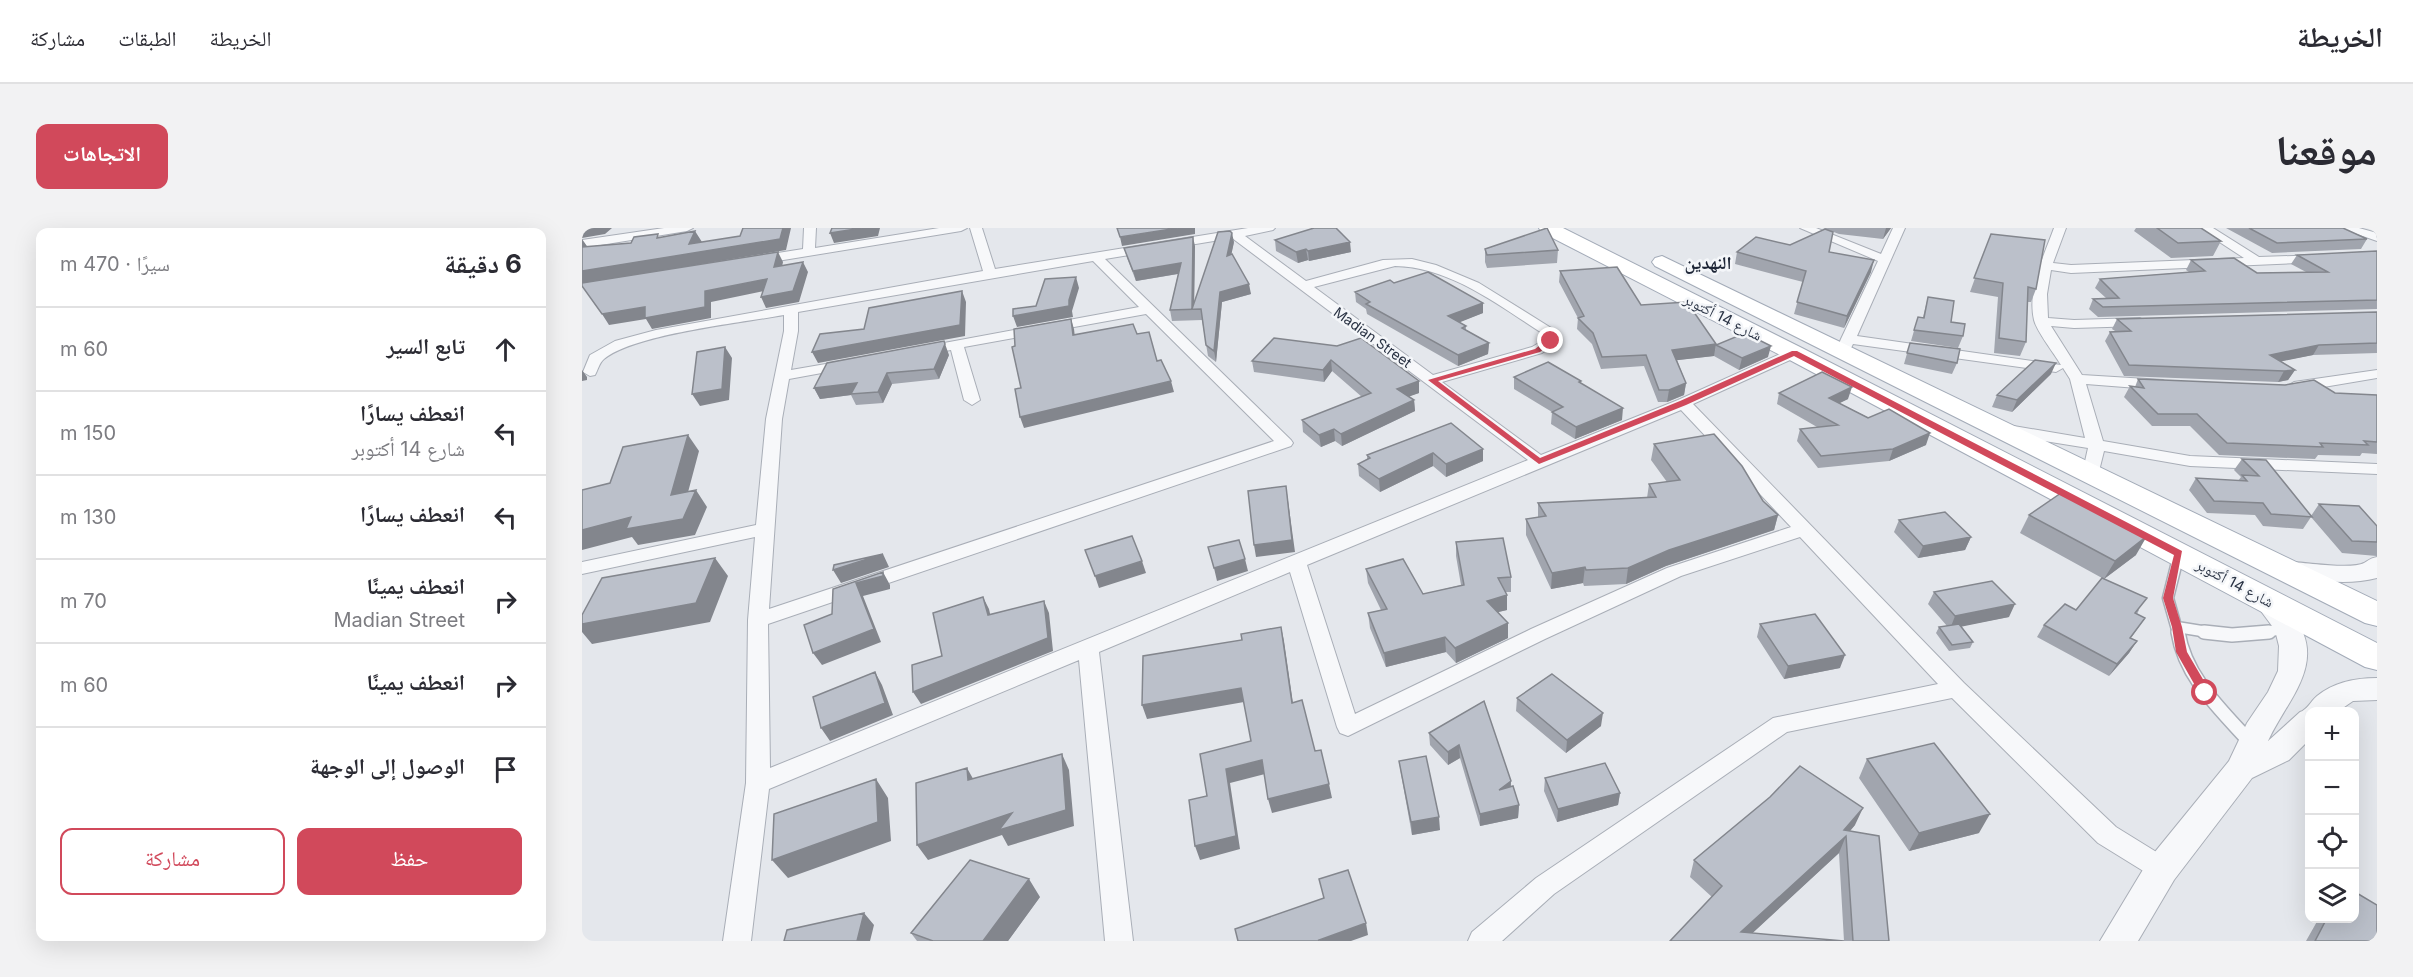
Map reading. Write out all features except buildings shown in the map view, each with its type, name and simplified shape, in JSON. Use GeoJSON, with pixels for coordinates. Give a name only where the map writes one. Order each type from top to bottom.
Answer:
{"type":"FeatureCollection","features":[{"type":"Feature","properties":{"kind":"main road","name":"شارع 14 أكتوبر"},"geometry":{"type":"LineString","coordinates":[[1548,228],[1794,353],[2377,658]]}},
{"type":"Feature","properties":{"kind":"main road","name":"شارع 14 أكتوبر"},"geometry":{"type":"LineString","coordinates":[[1595,228],[1845,345],[1997,428],[2377,615]]}},
{"type":"Feature","properties":{"kind":"street"},"geometry":{"type":"LineString","coordinates":[[582,244],[687,228]]}},
{"type":"Feature","properties":{"kind":"street"},"geometry":{"type":"LineString","coordinates":[[809,252],[810,228]]}},
{"type":"Feature","properties":{"kind":"street"},"geometry":{"type":"LineString","coordinates":[[741,263],[961,228]]}},
{"type":"Feature","properties":{"kind":"street"},"geometry":{"type":"LineString","coordinates":[[976,228],[990,274]]}},
{"type":"Feature","properties":{"kind":"street"},"geometry":{"type":"LineString","coordinates":[[590,372],[595,358],[620,344],[661,333],[990,274],[1269,228]]}},
{"type":"Feature","properties":{"kind":"street"},"geometry":{"type":"LineString","coordinates":[[1806,228],[1883,259]]}},
{"type":"Feature","properties":{"kind":"street"},"geometry":{"type":"LineString","coordinates":[[1899,228],[1845,345],[2074,375],[2179,386]]}},
{"type":"Feature","properties":{"kind":"street"},"geometry":{"type":"LineString","coordinates":[[2060,228],[2046,266],[2040,294],[2041,321],[2074,375],[2096,447],[2091,475]]}},
{"type":"Feature","properties":{"kind":"street"},"geometry":{"type":"LineString","coordinates":[[2204,228],[2233,244],[2258,262]]}},
{"type":"Feature","properties":{"kind":"street"},"geometry":{"type":"LineString","coordinates":[[2346,228],[2377,237]]}},
{"type":"Feature","properties":{"kind":"street","name":"Madian Street"},"geometry":{"type":"LineString","coordinates":[[1235,234],[1539,461]]}},
{"type":"Feature","properties":{"kind":"street"},"geometry":{"type":"LineString","coordinates":[[758,620],[1285,443],[1095,256]]}},
{"type":"Feature","properties":{"kind":"street"},"geometry":{"type":"LineString","coordinates":[[2046,266],[2071,269],[2329,257]]}},
{"type":"Feature","properties":{"kind":"street"},"geometry":{"type":"LineString","coordinates":[[1302,286],[1397,262],[1419,263],[1440,269],[1549,331],[1551,341],[1537,350],[1432,380]]}},
{"type":"Feature","properties":{"kind":"street"},"geometry":{"type":"LineString","coordinates":[[909,353],[1149,309]]}},
{"type":"Feature","properties":{"kind":"street"},"geometry":{"type":"LineString","coordinates":[[737,941],[758,783],[758,620],[774,419],[791,330],[792,311]]}},
{"type":"Feature","properties":{"kind":"street"},"geometry":{"type":"LineString","coordinates":[[2041,321],[2074,324],[2156,322]]}},
{"type":"Feature","properties":{"kind":"street"},"geometry":{"type":"LineString","coordinates":[[956,344],[972,400]]}},
{"type":"Feature","properties":{"kind":"street"},"geometry":{"type":"LineString","coordinates":[[758,783],[1683,403],[1794,353]]}},
{"type":"Feature","properties":{"kind":"street"},"geometry":{"type":"LineString","coordinates":[[781,376],[863,362]]}},
{"type":"Feature","properties":{"kind":"street"},"geometry":{"type":"LineString","coordinates":[[2278,390],[2377,374]]}},
{"type":"Feature","properties":{"kind":"street"},"geometry":{"type":"LineString","coordinates":[[1683,403],[1956,689],[2108,835],[2162,869]]}},
{"type":"Feature","properties":{"kind":"street"},"geometry":{"type":"LineString","coordinates":[[1997,428],[2096,447],[2190,461],[2377,469]]}},
{"type":"Feature","properties":{"kind":"street"},"geometry":{"type":"LineString","coordinates":[[582,568],[767,529]]}},
{"type":"Feature","properties":{"kind":"street"},"geometry":{"type":"LineString","coordinates":[[1296,561],[1348,727],[1538,634],[1674,572],[1802,530]]}},
{"type":"Feature","properties":{"kind":"street"},"geometry":{"type":"LineString","coordinates":[[2283,569],[2338,574],[2372,571],[2377,565]]}},
{"type":"Feature","properties":{"kind":"street"},"geometry":{"type":"LineString","coordinates":[[2118,941],[2162,869],[2247,757],[2292,671],[2293,646],[2288,628],[2265,599]]}},
{"type":"Feature","properties":{"kind":"street"},"geometry":{"type":"LineString","coordinates":[[1088,646],[1119,941]]}},
{"type":"Feature","properties":{"kind":"street"},"geometry":{"type":"LineString","coordinates":[[2322,707],[2334,696],[2361,688],[2377,689]]}},
{"type":"Feature","properties":{"kind":"street"},"geometry":{"type":"LineString","coordinates":[[1482,941],[1545,886],[1781,723],[1956,689]]}},
{"type":"Feature","properties":{"kind":"street"},"geometry":{"type":"LineString","coordinates":[[2247,757],[2278,751],[2305,725]]}},
{"type":"Feature","properties":{"kind":"lane"},"geometry":{"type":"LineString","coordinates":[[2179,554],[2168,598],[2177,627],[2181,652],[2247,757]]}},
{"type":"Feature","properties":{"kind":"lane"},"geometry":{"type":"LineString","coordinates":[[2177,627],[2223,636],[2253,636],[2288,628]]}},
{"type":"Feature","properties":{"kind":"district","name":"النهدين"},"geometry":{"type":"Point","coordinates":[1708,262]}},
{"type":"Feature","properties":{"kind":"route"},"geometry":{"type":"LineString","coordinates":[[1551,341],[1537,350],[1432,380],[1539,461],[1683,403],[1794,353],[2179,554],[2168,598],[2177,627],[2181,652],[2205,693]]}}]}
